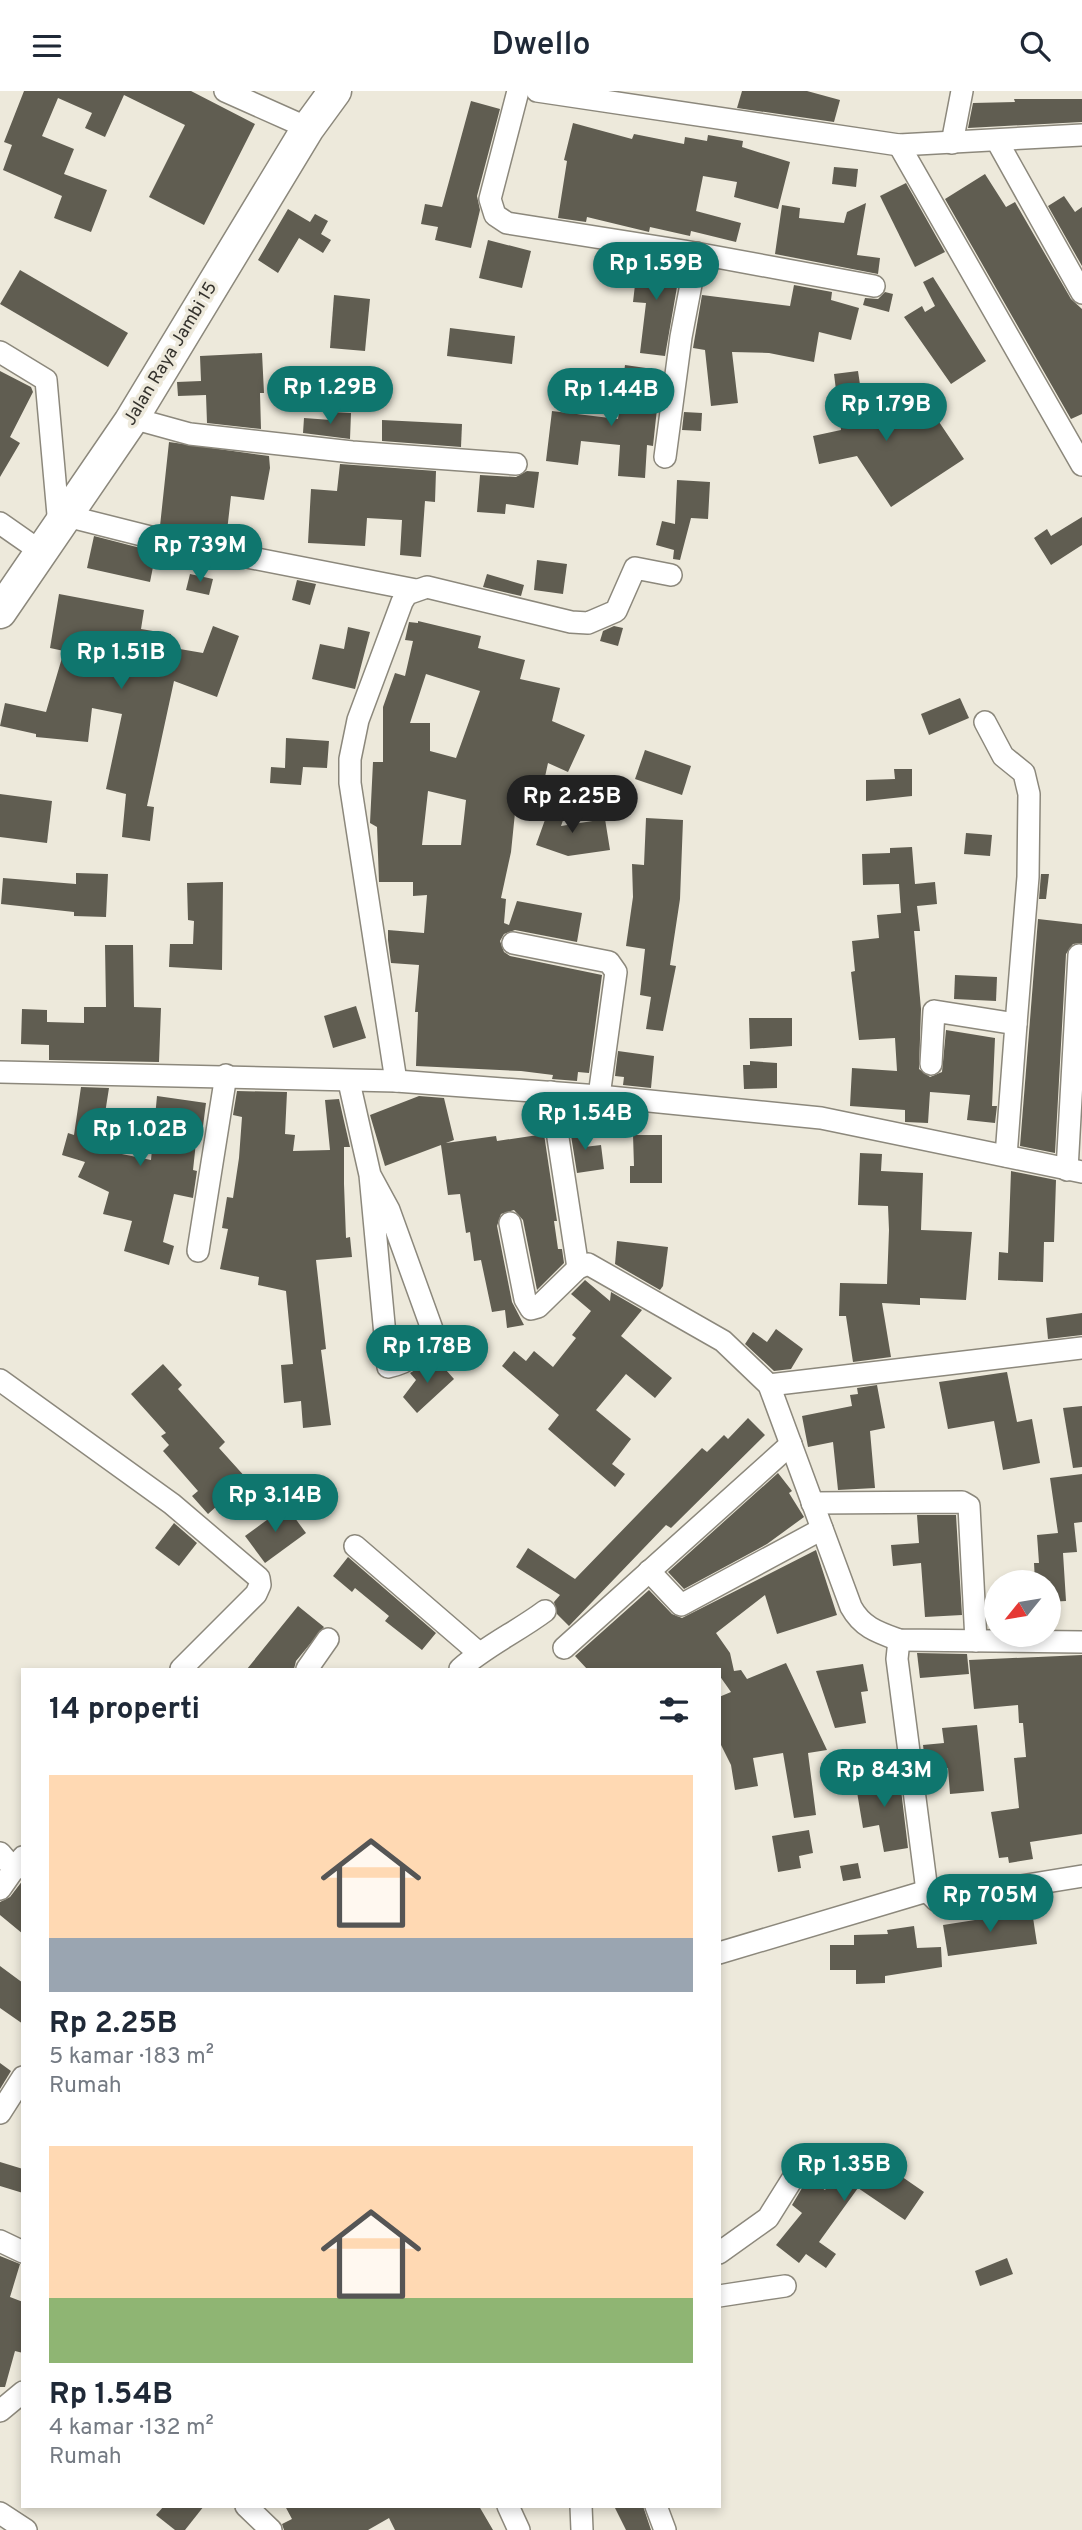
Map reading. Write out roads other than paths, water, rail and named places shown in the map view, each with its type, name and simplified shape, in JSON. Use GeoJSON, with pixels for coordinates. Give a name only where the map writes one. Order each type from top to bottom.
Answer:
{"type":"FeatureCollection","features":[{"type":"Feature","properties":{"kind":"highway","name":"Jalan Raya Jambi 15"},"geometry":{"type":"LineString","coordinates":[[0,612],[132,418],[309,128],[335,91]]}},
{"type":"Feature","properties":{"kind":"street"},"geometry":{"type":"LineString","coordinates":[[225,91],[309,128]]}},
{"type":"Feature","properties":{"kind":"street"},"geometry":{"type":"LineString","coordinates":[[518,91],[492,181],[490,199],[495,215],[507,223],[874,285]]}},
{"type":"Feature","properties":{"kind":"street"},"geometry":{"type":"LineString","coordinates":[[537,91],[899,145],[1082,135]]}},
{"type":"Feature","properties":{"kind":"street"},"geometry":{"type":"LineString","coordinates":[[952,143],[962,91]]}},
{"type":"Feature","properties":{"kind":"street"},"geometry":{"type":"LineString","coordinates":[[997,141],[1082,293]]}},
{"type":"Feature","properties":{"kind":"street"},"geometry":{"type":"LineString","coordinates":[[899,145],[1082,465]]}},
{"type":"Feature","properties":{"kind":"street"},"geometry":{"type":"LineString","coordinates":[[665,457],[681,337],[697,253]]}},
{"type":"Feature","properties":{"kind":"street"},"geometry":{"type":"LineString","coordinates":[[0,352],[46,380],[63,521],[416,590]]}},
{"type":"Feature","properties":{"kind":"street"},"geometry":{"type":"LineString","coordinates":[[132,418],[190,434],[352,452],[516,464]]}},
{"type":"Feature","properties":{"kind":"street"},"geometry":{"type":"LineString","coordinates":[[0,523],[40,551]]}},
{"type":"Feature","properties":{"kind":"street"},"geometry":{"type":"LineString","coordinates":[[396,1081],[350,783],[350,758],[358,720],[382,660],[390,627],[408,594],[426,587],[528,614],[588,624],[616,611],[635,568],[671,575]]}},
{"type":"Feature","properties":{"kind":"street"},"geometry":{"type":"LineString","coordinates":[[985,722],[1003,756],[1024,773],[1030,794],[1028,877],[1006,1156]]}},
{"type":"Feature","properties":{"kind":"street"},"geometry":{"type":"LineString","coordinates":[[513,943],[614,965],[616,972],[599,1096]]}},
{"type":"Feature","properties":{"kind":"street"},"geometry":{"type":"LineString","coordinates":[[0,1072],[226,1075],[349,1082],[396,1081],[599,1096],[821,1118],[1075,1171],[1079,955]]}},
{"type":"Feature","properties":{"kind":"street"},"geometry":{"type":"LineString","coordinates":[[931,1064],[934,1011],[1016,1024]]}},
{"type":"Feature","properties":{"kind":"street"},"geometry":{"type":"LineString","coordinates":[[198,1251],[226,1075]]}},
{"type":"Feature","properties":{"kind":"street"},"geometry":{"type":"LineString","coordinates":[[349,1082],[370,1175],[388,1367],[415,1355],[430,1340],[432,1329],[389,1210],[370,1175]]}},
{"type":"Feature","properties":{"kind":"street"},"geometry":{"type":"LineString","coordinates":[[551,1092],[578,1268]]}},
{"type":"Feature","properties":{"kind":"street"},"geometry":{"type":"LineString","coordinates":[[510,1223],[525,1299],[531,1309],[538,1307],[578,1268],[588,1264],[723,1341],[769,1385],[858,1620],[872,1630],[899,1640],[1082,1642]]}},
{"type":"Feature","properties":{"kind":"street"},"geometry":{"type":"LineString","coordinates":[[769,1385],[1082,1348]]}},
{"type":"Feature","properties":{"kind":"street"},"geometry":{"type":"LineString","coordinates":[[0,1380],[172,1504],[259,1578],[260,1585],[256,1594],[182,1668]]}},
{"type":"Feature","properties":{"kind":"street"},"geometry":{"type":"LineString","coordinates":[[564,1648],[791,1444]]}},
{"type":"Feature","properties":{"kind":"street"},"geometry":{"type":"LineString","coordinates":[[812,1503],[962,1502],[969,1506],[976,1641]]}},
{"type":"Feature","properties":{"kind":"street"},"geometry":{"type":"LineString","coordinates":[[649,1571],[681,1605],[822,1529]]}},
{"type":"Feature","properties":{"kind":"street"},"geometry":{"type":"LineString","coordinates":[[355,1546],[479,1653]]}},
{"type":"Feature","properties":{"kind":"street"},"geometry":{"type":"LineString","coordinates":[[461,1668],[479,1653],[545,1611]]}},
{"type":"Feature","properties":{"kind":"street"},"geometry":{"type":"LineString","coordinates":[[308,1668],[328,1639]]}},
{"type":"Feature","properties":{"kind":"street"},"geometry":{"type":"LineString","coordinates":[[899,1640],[897,1659],[927,1891],[936,1900],[1082,1876]]}},
{"type":"Feature","properties":{"kind":"street"},"geometry":{"type":"LineString","coordinates":[[0,1889],[15,1861]]}},
{"type":"Feature","properties":{"kind":"street"},"geometry":{"type":"LineString","coordinates":[[721,1952],[927,1891]]}},
{"type":"Feature","properties":{"kind":"street"},"geometry":{"type":"LineString","coordinates":[[0,2113],[21,2080]]}},
{"type":"Feature","properties":{"kind":"street"},"geometry":{"type":"LineString","coordinates":[[721,2252],[768,2218],[798,2170]]}},
{"type":"Feature","properties":{"kind":"street"},"geometry":{"type":"LineString","coordinates":[[0,2241],[21,2251]]}},
{"type":"Feature","properties":{"kind":"street"},"geometry":{"type":"LineString","coordinates":[[721,2296],[785,2286]]}},
{"type":"Feature","properties":{"kind":"street"},"geometry":{"type":"LineString","coordinates":[[0,2411],[21,2394]]}},
{"type":"Feature","properties":{"kind":"street"},"geometry":{"type":"LineString","coordinates":[[248,2508],[271,2530]]}},
{"type":"Feature","properties":{"kind":"street"},"geometry":{"type":"LineString","coordinates":[[509,2508],[519,2530]]}},
{"type":"Feature","properties":{"kind":"street"},"geometry":{"type":"LineString","coordinates":[[581,2508],[582,2530]]}},
{"type":"Feature","properties":{"kind":"street"},"geometry":{"type":"LineString","coordinates":[[657,2508],[665,2530]]}},
{"type":"Feature","properties":{"kind":"street"},"geometry":{"type":"LineString","coordinates":[[0,2513],[26,2530]]}}]}
